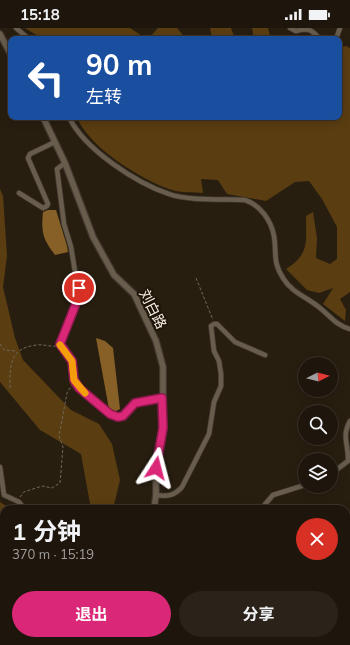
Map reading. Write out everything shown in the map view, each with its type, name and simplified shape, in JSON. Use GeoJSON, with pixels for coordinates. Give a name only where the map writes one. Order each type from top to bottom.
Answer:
{"type":"FeatureCollection","features":[{"type":"Feature","properties":{"kind":"street"},"geometry":{"type":"LineString","coordinates":[[16,28],[25,36]]}},
{"type":"Feature","properties":{"kind":"street"},"geometry":{"type":"LineString","coordinates":[[290,28],[296,31],[307,28],[312,29],[318,36]]}},
{"type":"Feature","properties":{"kind":"street"},"geometry":{"type":"LineString","coordinates":[[0,34],[8,49]]}},
{"type":"Feature","properties":{"kind":"street","name":"刘白路"},"geometry":{"type":"LineString","coordinates":[[44,120],[65,163],[93,238],[114,275],[134,294],[156,341],[163,367],[163,428],[156,468],[155,505]]}},
{"type":"Feature","properties":{"kind":"street"},"geometry":{"type":"LineString","coordinates":[[71,120],[79,133],[90,144],[125,173],[143,182],[170,194],[245,200],[254,203],[260,209],[272,230],[275,246],[275,261],[282,278],[295,292],[314,303],[339,325],[350,329]]}},
{"type":"Feature","properties":{"kind":"street"},"geometry":{"type":"LineString","coordinates":[[19,193],[43,208],[47,206],[48,204],[28,158],[30,154],[55,142]]}},
{"type":"Feature","properties":{"kind":"street"},"geometry":{"type":"LineString","coordinates":[[65,163],[57,169],[64,224],[79,296],[60,344],[72,361],[74,380],[79,388],[110,414],[118,417],[123,416],[135,403],[162,398]]}},
{"type":"Feature","properties":{"kind":"street"},"geometry":{"type":"LineString","coordinates":[[156,495],[168,496],[176,494],[182,487],[209,434],[211,417],[221,386],[219,361],[214,351],[211,326],[217,324],[235,342],[265,355]]}},
{"type":"Feature","properties":{"kind":"street"},"geometry":{"type":"LineString","coordinates":[[338,469],[348,461],[345,429],[350,421]]}},
{"type":"Feature","properties":{"kind":"street"},"geometry":{"type":"LineString","coordinates":[[0,467],[4,495],[19,502],[21,505]]}},
{"type":"Feature","properties":{"kind":"street"},"geometry":{"type":"LineString","coordinates":[[264,505],[273,495],[298,486]]}},
{"type":"Feature","properties":{"kind":"path"},"geometry":{"type":"LineString","coordinates":[[196,278],[214,324]]}},
{"type":"Feature","properties":{"kind":"path"},"geometry":{"type":"LineString","coordinates":[[0,344],[4,350],[16,350],[16,352]]}},
{"type":"Feature","properties":{"kind":"path"},"geometry":{"type":"LineString","coordinates":[[10,388],[12,357],[16,352],[37,345],[54,347],[60,344]]}},
{"type":"Feature","properties":{"kind":"path"},"geometry":{"type":"LineString","coordinates":[[19,502],[24,492],[42,486],[52,488],[60,482],[63,448],[59,436],[68,393],[74,380]]}},
{"type":"Feature","properties":{"kind":"shaded area"},"geometry":{"type":"Polygon","coordinates":[[[25,28],[130,28],[142,36],[38,36],[25,28]]]}},
{"type":"Feature","properties":{"kind":"shaded area"},"geometry":{"type":"Polygon","coordinates":[[[158,28],[177,28],[184,36],[151,36],[158,28]]]}},
{"type":"Feature","properties":{"kind":"shaded area"},"geometry":{"type":"Polygon","coordinates":[[[210,28],[231,28],[234,36],[211,36],[210,28]]]}},
{"type":"Feature","properties":{"kind":"shaded area"},"geometry":{"type":"Polygon","coordinates":[[[252,28],[268,28],[270,36],[253,36],[252,28]]]}},
{"type":"Feature","properties":{"kind":"shaded area"},"geometry":{"type":"Polygon","coordinates":[[[346,46],[350,48],[350,292],[340,299],[346,310],[345,321],[323,304],[333,288],[319,293],[307,290],[286,269],[299,258],[303,252],[306,240],[306,216],[313,212],[317,238],[316,258],[330,264],[337,259],[337,227],[322,199],[309,181],[295,182],[266,201],[227,194],[218,180],[201,179],[203,193],[172,190],[160,186],[132,171],[104,151],[92,140],[79,120],[342,120],[342,47],[346,46]]]}},
{"type":"Feature","properties":{"kind":"shaded area"},"geometry":{"type":"Polygon","coordinates":[[[0,189],[3,196],[7,256],[3,287],[15,338],[23,360],[71,410],[99,424],[112,444],[120,480],[114,505],[90,505],[81,454],[40,430],[0,382],[0,189]]]}},
{"type":"Feature","properties":{"kind":"shaded area"},"geometry":{"type":"Polygon","coordinates":[[[48,210],[56,210],[68,252],[55,255],[45,240],[42,225],[43,212],[48,210]]]}},
{"type":"Feature","properties":{"kind":"shaded area"},"geometry":{"type":"Polygon","coordinates":[[[96,338],[105,341],[113,348],[120,409],[114,412],[109,409],[96,338]]]}},
{"type":"Feature","properties":{"kind":"slow traffic"},"geometry":{"type":"LineString","coordinates":[[60,345],[72,361],[74,380],[79,388],[85,393]]}},
{"type":"Feature","properties":{"kind":"route"},"geometry":{"type":"LineString","coordinates":[[79,288],[79,296],[60,344],[72,361],[74,380],[79,388],[110,414],[118,417],[123,416],[135,403],[162,398],[163,428],[156,468]]}}]}
